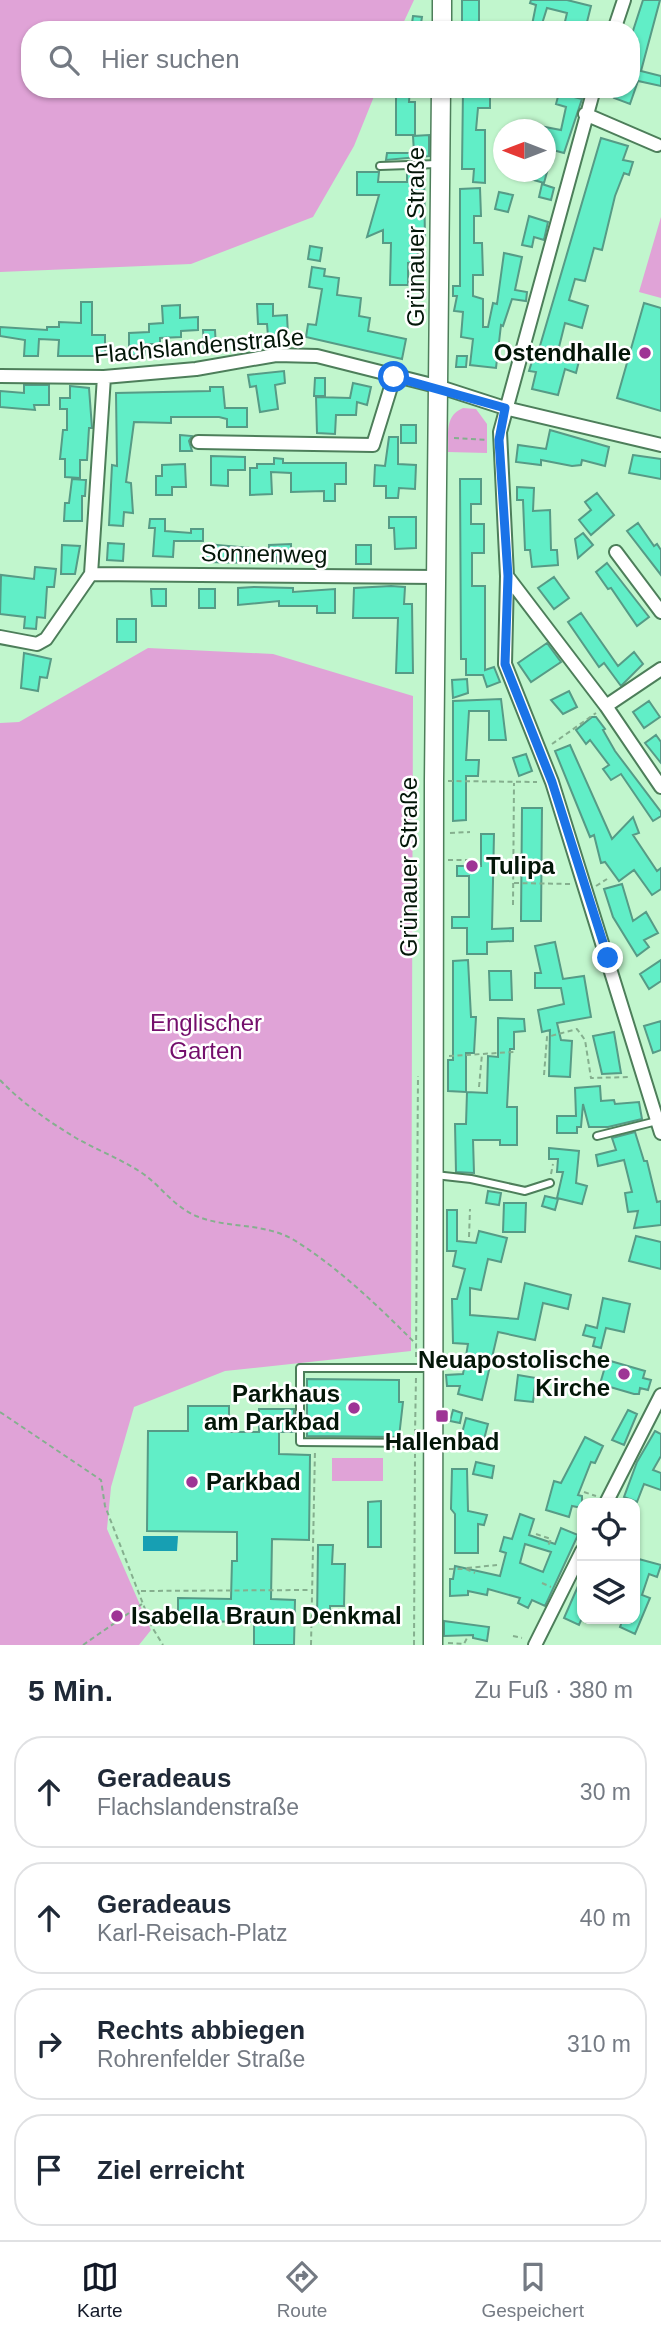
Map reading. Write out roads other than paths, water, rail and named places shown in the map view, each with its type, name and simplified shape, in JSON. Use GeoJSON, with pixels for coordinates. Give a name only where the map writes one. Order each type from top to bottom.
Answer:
{"type":"FeatureCollection","features":[{"type":"Feature","properties":{"kind":"street"},"geometry":{"type":"LineString","coordinates":[[442,0],[442,21]]}},
{"type":"Feature","properties":{"kind":"street"},"geometry":{"type":"LineString","coordinates":[[617,21],[624,0]]}},
{"type":"Feature","properties":{"kind":"street","name":"Grünauer Straße"},"geometry":{"type":"LineString","coordinates":[[433,1644],[434,781],[441,98]]}},
{"type":"Feature","properties":{"kind":"street"},"geometry":{"type":"LineString","coordinates":[[591,98],[505,408],[499,440],[508,576],[505,664],[552,782],[659,1127]]}},
{"type":"Feature","properties":{"kind":"street"},"geometry":{"type":"LineString","coordinates":[[585,114],[659,151]]}},
{"type":"Feature","properties":{"kind":"street","name":"Flachslandenstraße"},"geometry":{"type":"LineString","coordinates":[[0,376],[104,377],[196,369],[276,355],[317,356],[440,387],[505,408],[661,445]]}},
{"type":"Feature","properties":{"kind":"street"},"geometry":{"type":"LineString","coordinates":[[0,637],[37,644],[46,639],[91,574],[104,377]]}},
{"type":"Feature","properties":{"kind":"street"},"geometry":{"type":"LineString","coordinates":[[198,442],[373,445],[394,377]]}},
{"type":"Feature","properties":{"kind":"street"},"geometry":{"type":"LineString","coordinates":[[615,552],[661,612]]}},
{"type":"Feature","properties":{"kind":"street","name":"Sonnenweg"},"geometry":{"type":"LineString","coordinates":[[91,574],[437,577]]}},
{"type":"Feature","properties":{"kind":"street"},"geometry":{"type":"LineString","coordinates":[[508,576],[606,706],[661,788]]}},
{"type":"Feature","properties":{"kind":"street"},"geometry":{"type":"LineString","coordinates":[[606,706],[661,668]]}},
{"type":"Feature","properties":{"kind":"street"},"geometry":{"type":"LineString","coordinates":[[610,1498],[661,1395]]}},
{"type":"Feature","properties":{"kind":"street"},"geometry":{"type":"LineString","coordinates":[[535,1645],[577,1561]]}},
{"type":"Feature","properties":{"kind":"lane"},"geometry":{"type":"LineString","coordinates":[[380,166],[441,164]]}},
{"type":"Feature","properties":{"kind":"lane"},"geometry":{"type":"LineString","coordinates":[[597,1136],[659,1127]]}},
{"type":"Feature","properties":{"kind":"lane"},"geometry":{"type":"LineString","coordinates":[[433,1175],[471,1179],[525,1191],[550,1183]]}},
{"type":"Feature","properties":{"kind":"lane"},"geometry":{"type":"LineString","coordinates":[[433,1368],[300,1368],[300,1442],[433,1443]]}},
{"type":"Feature","properties":{"kind":"water"},"geometry":{"type":"Polygon","coordinates":[[[143,1536],[178,1536],[177,1551],[143,1551],[143,1536]]]}},
{"type":"Feature","properties":{"kind":"place","name":"Ostendhalle"},"geometry":{"type":"Point","coordinates":[645,353]}},
{"type":"Feature","properties":{"kind":"place","name":"Tulipa"},"geometry":{"type":"Point","coordinates":[472,866]}},
{"type":"Feature","properties":{"kind":"place","name":"Neuapostolische Kirche"},"geometry":{"type":"Point","coordinates":[624,1374]}},
{"type":"Feature","properties":{"kind":"place","name":"Parkhaus am Parkbad"},"geometry":{"type":"Point","coordinates":[354,1408]}},
{"type":"Feature","properties":{"kind":"place","name":"Hallenbad"},"geometry":{"type":"Point","coordinates":[442,1416]}},
{"type":"Feature","properties":{"kind":"place","name":"Parkbad"},"geometry":{"type":"Point","coordinates":[192,1482]}},
{"type":"Feature","properties":{"kind":"place","name":"Isabella Braun Denkmal"},"geometry":{"type":"Point","coordinates":[117,1616]}},
{"type":"Feature","properties":{"kind":"park label","name":"Englischer Garten"},"geometry":{"type":"Point","coordinates":[206,1037]}}]}
